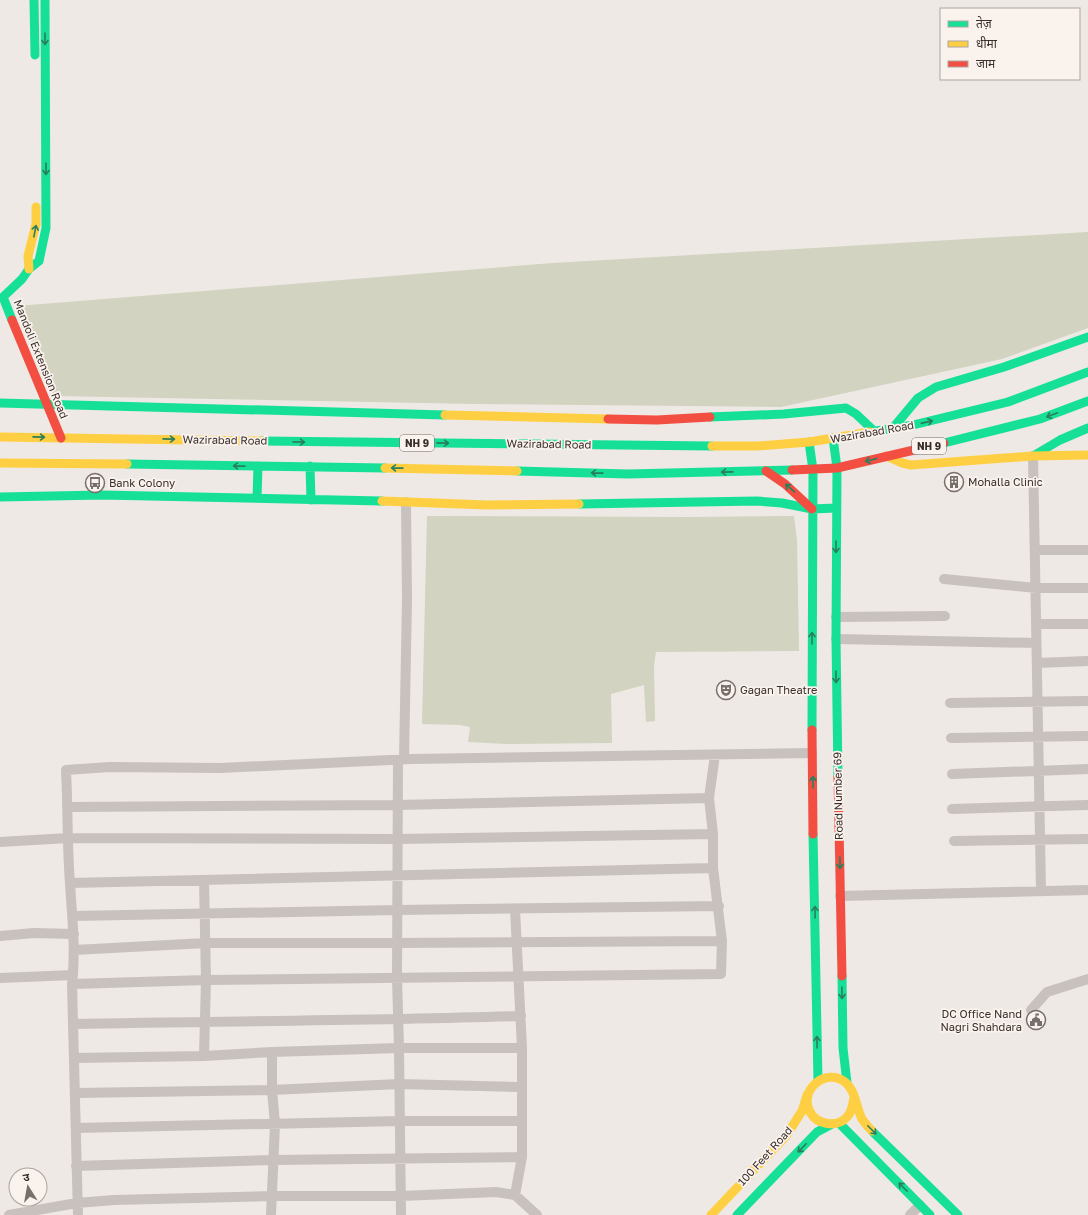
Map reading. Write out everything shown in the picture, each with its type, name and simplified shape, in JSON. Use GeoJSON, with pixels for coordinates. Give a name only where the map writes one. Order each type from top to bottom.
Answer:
{"type":"FeatureCollection","features":[{"type":"Feature","properties":{"kind":"main road"},"geometry":{"type":"LineString","coordinates":[[34,0],[35,60]]}},
{"type":"Feature","properties":{"kind":"main road"},"geometry":{"type":"LineString","coordinates":[[1,294],[22,280],[29,269],[39,261],[46,228],[45,0]]}},
{"type":"Feature","properties":{"kind":"main road"},"geometry":{"type":"LineString","coordinates":[[29,269],[28,256],[36,224],[36,201]]}},
{"type":"Feature","properties":{"kind":"main road","name":"Mandoli Extension Road"},"geometry":{"type":"LineString","coordinates":[[1,294],[61,438]]}},
{"type":"Feature","properties":{"kind":"main road"},"geometry":{"type":"LineString","coordinates":[[893,428],[918,398],[936,387],[1004,367],[1088,337]]}},
{"type":"Feature","properties":{"kind":"main road","name":"Wazirabad Road"},"geometry":{"type":"LineString","coordinates":[[0,436],[758,446],[809,442],[913,425],[1008,402],[1088,372]]}},
{"type":"Feature","properties":{"kind":"main road","name":"NH 9"},"geometry":{"type":"LineString","coordinates":[[0,463],[310,466],[628,474],[813,470],[837,468],[1040,420],[1088,401]]}},
{"type":"Feature","properties":{"kind":"main road"},"geometry":{"type":"LineString","coordinates":[[0,403],[658,420],[784,414],[846,408],[856,414],[874,431]]}},
{"type":"Feature","properties":{"kind":"main road"},"geometry":{"type":"LineString","coordinates":[[1033,456],[1062,438],[1088,428]]}},
{"type":"Feature","properties":{"kind":"main road","name":"Road Number 69"},"geometry":{"type":"LineString","coordinates":[[833,438],[837,468],[836,639],[840,896],[843,1048],[847,1083]]}},
{"type":"Feature","properties":{"kind":"main road"},"geometry":{"type":"LineString","coordinates":[[809,442],[813,470],[812,753],[818,1081]]}},
{"type":"Feature","properties":{"kind":"main road"},"geometry":{"type":"LineString","coordinates":[[886,456],[902,463],[911,464],[1033,456],[1088,455]]}},
{"type":"Feature","properties":{"kind":"main road"},"geometry":{"type":"LineString","coordinates":[[257,498],[258,466]]}},
{"type":"Feature","properties":{"kind":"main road"},"geometry":{"type":"LineString","coordinates":[[310,466],[311,500]]}},
{"type":"Feature","properties":{"kind":"main road"},"geometry":{"type":"LineString","coordinates":[[766,471],[787,485],[812,509]]}},
{"type":"Feature","properties":{"kind":"main road"},"geometry":{"type":"LineString","coordinates":[[0,497],[102,495],[487,505],[757,501],[782,503],[812,509],[836,508]]}},
{"type":"Feature","properties":{"kind":"main road"},"geometry":{"type":"LineString","coordinates":[[854,1096],[854,1105],[851,1112],[846,1119],[835,1124],[825,1124],[818,1121],[813,1116],[807,1104],[809,1091],[818,1081],[833,1077],[847,1083],[852,1089],[864,1122],[958,1215]]}},
{"type":"Feature","properties":{"kind":"main road","name":"100 Feet Road"},"geometry":{"type":"LineString","coordinates":[[711,1215],[786,1136],[802,1111],[809,1091]]}},
{"type":"Feature","properties":{"kind":"main road"},"geometry":{"type":"LineString","coordinates":[[835,1124],[930,1215]]}},
{"type":"Feature","properties":{"kind":"main road","name":"100 Feet Road"},"geometry":{"type":"LineString","coordinates":[[737,1215],[817,1132],[835,1124]]}},
{"type":"Feature","properties":{"kind":"street"},"geometry":{"type":"LineString","coordinates":[[1033,456],[1041,891]]}},
{"type":"Feature","properties":{"kind":"street"},"geometry":{"type":"LineString","coordinates":[[401,1215],[397,978],[397,876],[398,805],[407,599],[406,502]]}},
{"type":"Feature","properties":{"kind":"street"},"geometry":{"type":"LineString","coordinates":[[1035,550],[1088,550]]}},
{"type":"Feature","properties":{"kind":"street"},"geometry":{"type":"LineString","coordinates":[[944,579],[1036,588],[1088,588]]}},
{"type":"Feature","properties":{"kind":"street"},"geometry":{"type":"LineString","coordinates":[[836,617],[945,616]]}},
{"type":"Feature","properties":{"kind":"street"},"geometry":{"type":"LineString","coordinates":[[1036,624],[1088,624]]}},
{"type":"Feature","properties":{"kind":"street"},"geometry":{"type":"LineString","coordinates":[[836,639],[1036,643]]}},
{"type":"Feature","properties":{"kind":"street"},"geometry":{"type":"LineString","coordinates":[[1037,663],[1088,661]]}},
{"type":"Feature","properties":{"kind":"street"},"geometry":{"type":"LineString","coordinates":[[950,703],[1088,701]]}},
{"type":"Feature","properties":{"kind":"street"},"geometry":{"type":"LineString","coordinates":[[951,738],[1088,736]]}},
{"type":"Feature","properties":{"kind":"street"},"geometry":{"type":"LineString","coordinates":[[78,1215],[72,980],[74,934],[70,884],[66,770],[110,767],[220,768],[401,759],[812,753]]}},
{"type":"Feature","properties":{"kind":"street"},"geometry":{"type":"LineString","coordinates":[[0,978],[72,980],[206,980],[721,974],[722,941],[714,868],[713,834],[709,798],[715,755]]}},
{"type":"Feature","properties":{"kind":"street"},"geometry":{"type":"LineString","coordinates":[[952,774],[1088,769]]}},
{"type":"Feature","properties":{"kind":"street"},"geometry":{"type":"LineString","coordinates":[[68,807],[398,805],[709,798]]}},
{"type":"Feature","properties":{"kind":"street"},"geometry":{"type":"LineString","coordinates":[[952,809],[1088,805]]}},
{"type":"Feature","properties":{"kind":"street"},"geometry":{"type":"LineString","coordinates":[[0,842],[68,838],[398,839],[713,834]]}},
{"type":"Feature","properties":{"kind":"street"},"geometry":{"type":"LineString","coordinates":[[954,841],[1088,839]]}},
{"type":"Feature","properties":{"kind":"street"},"geometry":{"type":"LineString","coordinates":[[70,884],[714,868]]}},
{"type":"Feature","properties":{"kind":"street"},"geometry":{"type":"LineString","coordinates":[[204,880],[206,943],[204,1056]]}},
{"type":"Feature","properties":{"kind":"street"},"geometry":{"type":"LineString","coordinates":[[840,896],[1088,890]]}},
{"type":"Feature","properties":{"kind":"street"},"geometry":{"type":"LineString","coordinates":[[73,916],[719,906]]}},
{"type":"Feature","properties":{"kind":"street"},"geometry":{"type":"LineString","coordinates":[[515,909],[522,1048],[522,1157],[515,1195]]}},
{"type":"Feature","properties":{"kind":"street"},"geometry":{"type":"LineString","coordinates":[[0,936],[34,933],[74,934]]}},
{"type":"Feature","properties":{"kind":"street"},"geometry":{"type":"LineString","coordinates":[[74,950],[206,943],[517,943],[722,941]]}},
{"type":"Feature","properties":{"kind":"street"},"geometry":{"type":"LineString","coordinates":[[1031,1010],[1048,992],[1088,979]]}},
{"type":"Feature","properties":{"kind":"street"},"geometry":{"type":"LineString","coordinates":[[73,1024],[205,1021],[398,1020],[521,1016]]}},
{"type":"Feature","properties":{"kind":"street"},"geometry":{"type":"LineString","coordinates":[[74,1058],[204,1056],[272,1052],[399,1048],[522,1048]]}},
{"type":"Feature","properties":{"kind":"street"},"geometry":{"type":"LineString","coordinates":[[271,1215],[275,1124],[272,1090],[272,1052]]}},
{"type":"Feature","properties":{"kind":"street"},"geometry":{"type":"LineString","coordinates":[[75,1093],[272,1090],[399,1084],[521,1087]]}},
{"type":"Feature","properties":{"kind":"street"},"geometry":{"type":"LineString","coordinates":[[76,1128],[522,1121]]}},
{"type":"Feature","properties":{"kind":"street"},"geometry":{"type":"LineString","coordinates":[[76,1166],[274,1160],[522,1157]]}},
{"type":"Feature","properties":{"kind":"street"},"geometry":{"type":"LineString","coordinates":[[9,1215],[77,1202],[114,1200],[272,1196],[401,1196],[496,1192],[515,1195],[537,1215]]}},
{"type":"Feature","properties":{"kind":"street"},"geometry":{"type":"LineString","coordinates":[[910,1215],[920,1205]]}},
{"type":"Feature","properties":{"kind":"green space"},"geometry":{"type":"Polygon","coordinates":[[[1088,232],[1088,328],[1002,359],[781,407],[476,404],[54,396],[17,306],[553,263],[1088,232]]]}},
{"type":"Feature","properties":{"kind":"green space"},"geometry":{"type":"Polygon","coordinates":[[[427,516],[794,516],[797,540],[799,651],[656,652],[654,666],[655,721],[646,722],[644,685],[611,694],[612,743],[506,744],[468,742],[470,727],[460,725],[422,724],[427,516]]]}},
{"type":"Feature","properties":{"kind":"traffic: fast"},"geometry":{"type":"LineString","coordinates":[[34,0],[35,55]]}},
{"type":"Feature","properties":{"kind":"traffic: fast"},"geometry":{"type":"LineString","coordinates":[[12,320],[3,297],[22,279],[29,269],[39,261],[46,228],[45,0]]}},
{"type":"Feature","properties":{"kind":"traffic: fast"},"geometry":{"type":"LineString","coordinates":[[893,428],[918,398],[936,387],[1004,367],[1088,337]]}},
{"type":"Feature","properties":{"kind":"traffic: fast"},"geometry":{"type":"LineString","coordinates":[[870,432],[913,425],[1008,402],[1088,372]]}},
{"type":"Feature","properties":{"kind":"traffic: fast"},"geometry":{"type":"LineString","coordinates":[[944,443],[1040,419],[1088,401]]}},
{"type":"Feature","properties":{"kind":"traffic: fast"},"geometry":{"type":"LineString","coordinates":[[0,403],[445,415]]}},
{"type":"Feature","properties":{"kind":"traffic: fast"},"geometry":{"type":"LineString","coordinates":[[710,417],[784,414],[846,408],[856,414],[874,431]]}},
{"type":"Feature","properties":{"kind":"traffic: fast"},"geometry":{"type":"LineString","coordinates":[[1033,456],[1060,440],[1088,428]]}},
{"type":"Feature","properties":{"kind":"traffic: fast"},"geometry":{"type":"LineString","coordinates":[[833,438],[837,468],[836,639],[838,777]]}},
{"type":"Feature","properties":{"kind":"traffic: fast"},"geometry":{"type":"LineString","coordinates":[[262,441],[712,446]]}},
{"type":"Feature","properties":{"kind":"traffic: fast"},"geometry":{"type":"LineString","coordinates":[[809,442],[813,470],[812,730]]}},
{"type":"Feature","properties":{"kind":"traffic: fast"},"geometry":{"type":"LineString","coordinates":[[127,464],[385,468]]}},
{"type":"Feature","properties":{"kind":"traffic: fast"},"geometry":{"type":"LineString","coordinates":[[257,498],[258,466]]}},
{"type":"Feature","properties":{"kind":"traffic: fast"},"geometry":{"type":"LineString","coordinates":[[310,466],[311,500]]}},
{"type":"Feature","properties":{"kind":"traffic: fast"},"geometry":{"type":"LineString","coordinates":[[517,471],[628,474],[792,470]]}},
{"type":"Feature","properties":{"kind":"traffic: fast"},"geometry":{"type":"LineString","coordinates":[[0,497],[102,495],[382,501]]}},
{"type":"Feature","properties":{"kind":"traffic: fast"},"geometry":{"type":"LineString","coordinates":[[579,504],[757,501],[782,503],[812,509],[836,508]]}},
{"type":"Feature","properties":{"kind":"traffic: fast"},"geometry":{"type":"LineString","coordinates":[[813,834],[818,1081]]}},
{"type":"Feature","properties":{"kind":"traffic: fast"},"geometry":{"type":"LineString","coordinates":[[842,976],[843,1048],[847,1083]]}},
{"type":"Feature","properties":{"kind":"traffic: fast"},"geometry":{"type":"LineString","coordinates":[[839,1123],[930,1215]]}},
{"type":"Feature","properties":{"kind":"traffic: fast"},"geometry":{"type":"LineString","coordinates":[[737,1215],[817,1132],[832,1124]]}},
{"type":"Feature","properties":{"kind":"traffic: fast"},"geometry":{"type":"LineString","coordinates":[[872,1131],[958,1215]]}},
{"type":"Feature","properties":{"kind":"traffic: slow"},"geometry":{"type":"LineString","coordinates":[[29,269],[28,256],[36,224],[36,207]]}},
{"type":"Feature","properties":{"kind":"traffic: slow"},"geometry":{"type":"LineString","coordinates":[[445,415],[608,419]]}},
{"type":"Feature","properties":{"kind":"traffic: slow"},"geometry":{"type":"LineString","coordinates":[[712,446],[758,446],[809,442],[870,432]]}},
{"type":"Feature","properties":{"kind":"traffic: slow"},"geometry":{"type":"LineString","coordinates":[[0,437],[262,441]]}},
{"type":"Feature","properties":{"kind":"traffic: slow"},"geometry":{"type":"LineString","coordinates":[[886,456],[911,465],[1033,456],[1088,455]]}},
{"type":"Feature","properties":{"kind":"traffic: slow"},"geometry":{"type":"LineString","coordinates":[[0,463],[127,464]]}},
{"type":"Feature","properties":{"kind":"traffic: slow"},"geometry":{"type":"LineString","coordinates":[[385,468],[517,471]]}},
{"type":"Feature","properties":{"kind":"traffic: slow"},"geometry":{"type":"LineString","coordinates":[[382,501],[487,505],[579,504]]}},
{"type":"Feature","properties":{"kind":"traffic: slow"},"geometry":{"type":"LineString","coordinates":[[854,1097],[849,1115],[838,1123],[833,1124],[827,1124],[817,1120],[810,1112],[807,1104],[808,1096],[816,1083],[822,1079],[830,1077],[838,1078],[849,1086],[854,1094],[862,1119],[872,1131]]}},
{"type":"Feature","properties":{"kind":"traffic: slow"},"geometry":{"type":"LineString","coordinates":[[711,1215],[786,1136],[802,1111],[807,1095]]}},
{"type":"Feature","properties":{"kind":"traffic: jam"},"geometry":{"type":"LineString","coordinates":[[12,320],[61,438]]}},
{"type":"Feature","properties":{"kind":"traffic: jam"},"geometry":{"type":"LineString","coordinates":[[608,419],[657,420],[710,417]]}},
{"type":"Feature","properties":{"kind":"traffic: jam"},"geometry":{"type":"LineString","coordinates":[[792,470],[837,468],[944,443]]}},
{"type":"Feature","properties":{"kind":"traffic: jam"},"geometry":{"type":"LineString","coordinates":[[766,471],[785,484],[812,509]]}},
{"type":"Feature","properties":{"kind":"traffic: jam"},"geometry":{"type":"LineString","coordinates":[[812,730],[813,834]]}},
{"type":"Feature","properties":{"kind":"traffic: jam"},"geometry":{"type":"LineString","coordinates":[[838,777],[842,976]]}},
{"type":"Feature","properties":{"kind":"place","name":"Mohalla Clinic"},"geometry":{"type":"Point","coordinates":[954,482]}},
{"type":"Feature","properties":{"kind":"place","name":"Bank Colony"},"geometry":{"type":"Point","coordinates":[95,483]}},
{"type":"Feature","properties":{"kind":"place","name":"Gagan Theatre"},"geometry":{"type":"Point","coordinates":[726,690]}},
{"type":"Feature","properties":{"kind":"place","name":"DC Office Nand Nagri Shahdara"},"geometry":{"type":"Point","coordinates":[1036,1020]}}]}
